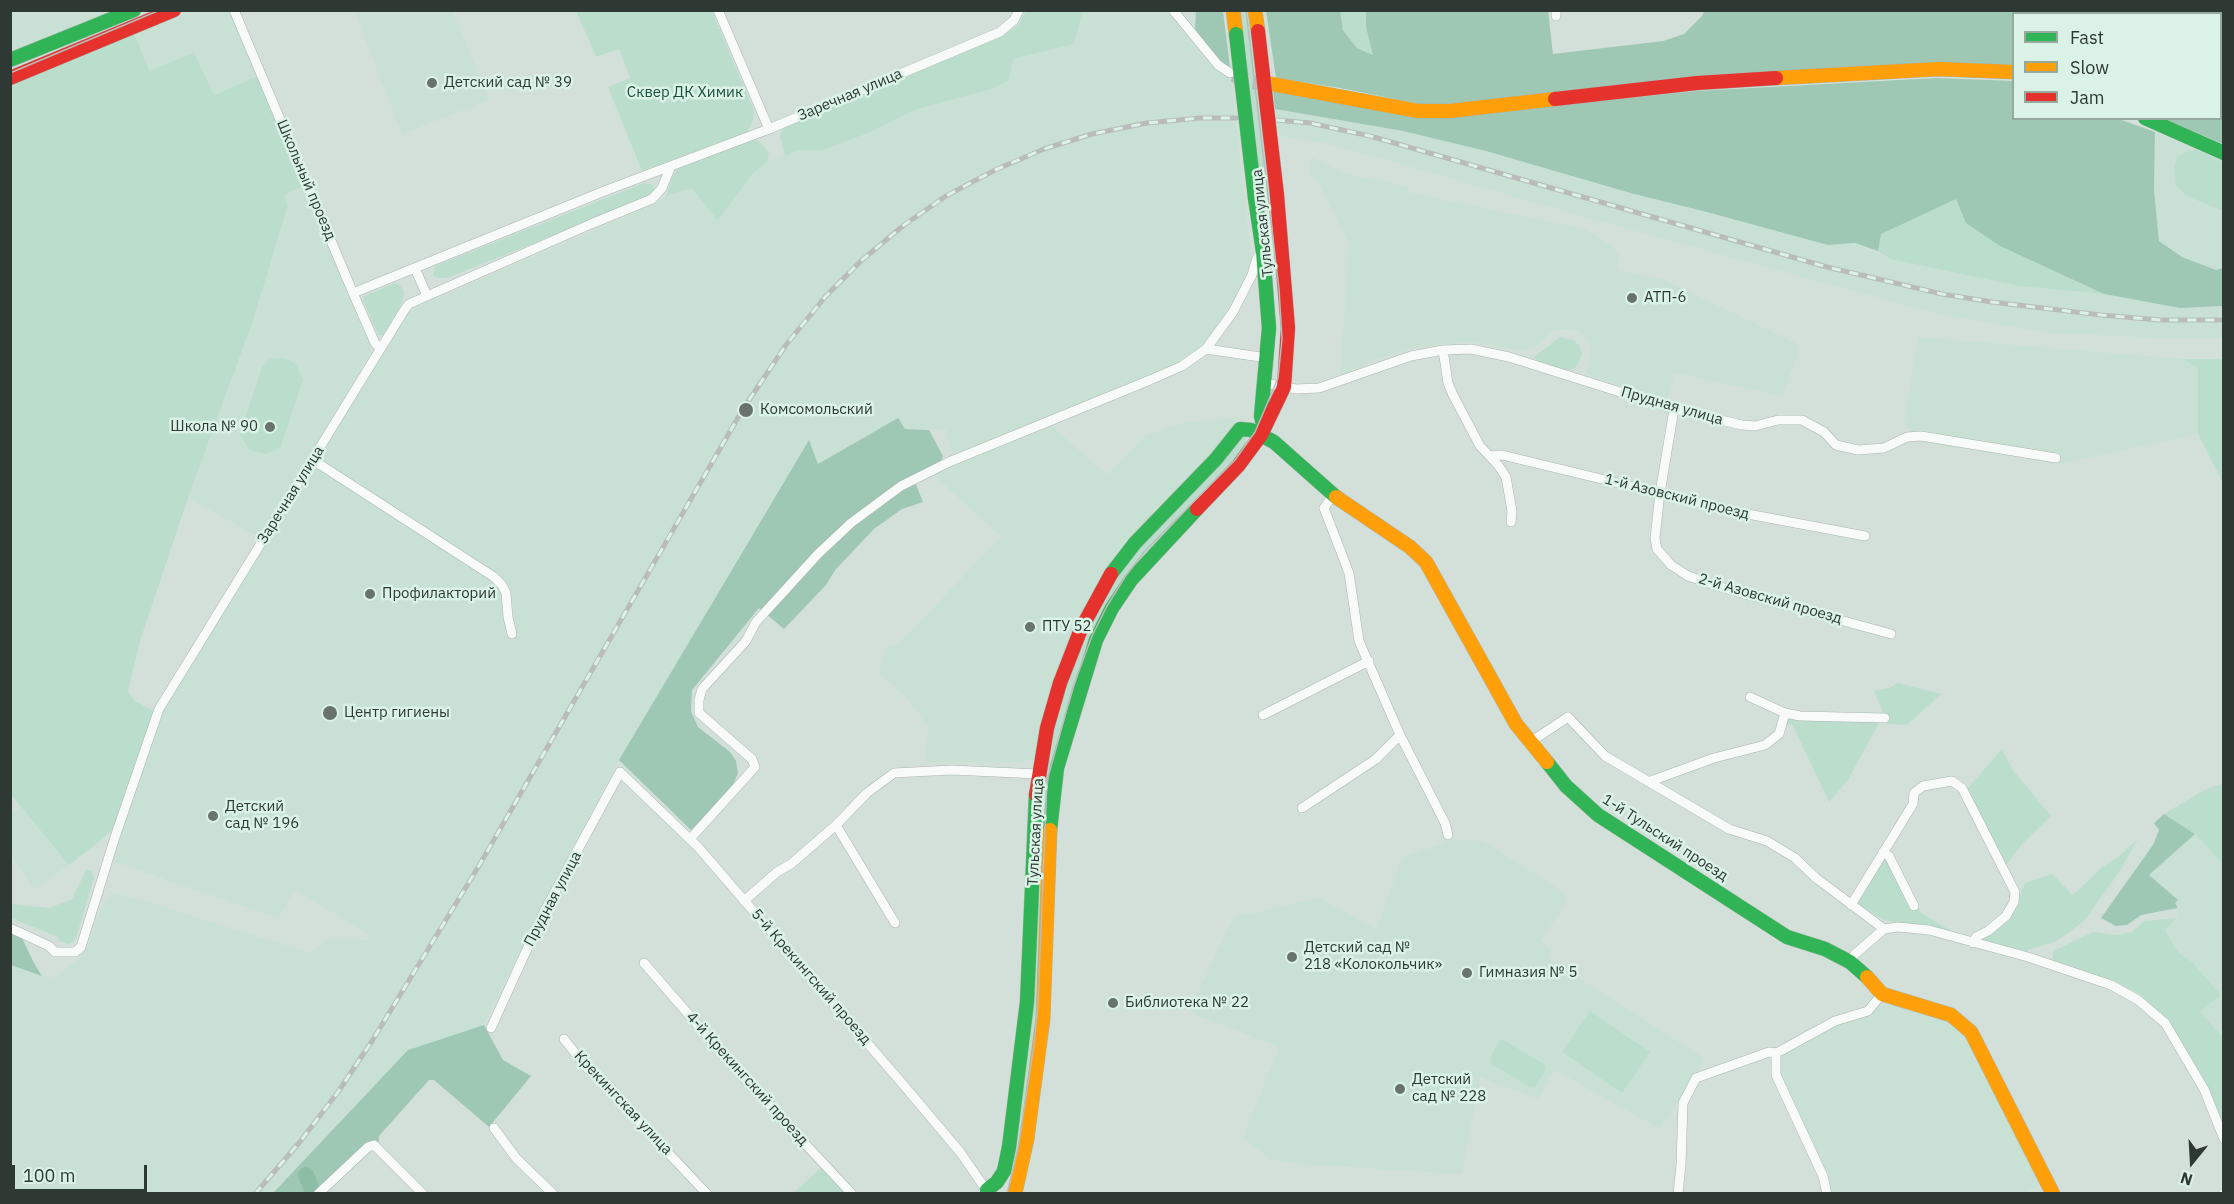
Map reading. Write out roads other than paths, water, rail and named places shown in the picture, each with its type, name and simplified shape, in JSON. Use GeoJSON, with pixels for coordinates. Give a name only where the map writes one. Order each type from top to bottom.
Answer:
{"type":"FeatureCollection","features":[{"type":"Feature","properties":{"kind":"street"},"geometry":{"type":"LineString","coordinates":[[10,60],[134,10]]}},
{"type":"Feature","properties":{"kind":"street"},"geometry":{"type":"LineString","coordinates":[[10,78],[174,10]]}},
{"type":"Feature","properties":{"kind":"street","name":"Школьный проезд"},"geometry":{"type":"LineString","coordinates":[[234,10],[353,293],[375,343],[380,348]]}},
{"type":"Feature","properties":{"kind":"street"},"geometry":{"type":"LineString","coordinates":[[718,10],[768,129]]}},
{"type":"Feature","properties":{"kind":"street","name":"Заречная улица"},"geometry":{"type":"LineString","coordinates":[[353,293],[768,129],[1000,32],[1014,20],[1019,10]]}},
{"type":"Feature","properties":{"kind":"street"},"geometry":{"type":"LineString","coordinates":[[1173,10],[1218,65],[1230,73]]}},
{"type":"Feature","properties":{"kind":"street","name":"Тульская улица"},"geometry":{"type":"LineString","coordinates":[[1233,10],[1263,252],[1269,328],[1261,416],[1262,432]]}},
{"type":"Feature","properties":{"kind":"street","name":"Тульская улица"},"geometry":{"type":"LineString","coordinates":[[1015,1194],[1027,1139],[1043,1019],[1054,783],[1080,688],[1096,640],[1112,608],[1131,580],[1238,466],[1262,432],[1284,387],[1288,328],[1277,195],[1255,10]]}},
{"type":"Feature","properties":{"kind":"street"},"geometry":{"type":"LineString","coordinates":[[1272,84],[1418,111],[1450,111],[1697,83],[1938,69],[2012,72]]}},
{"type":"Feature","properties":{"kind":"street"},"geometry":{"type":"LineString","coordinates":[[2149,120],[2223,153]]}},
{"type":"Feature","properties":{"kind":"street","name":"Заречная улица"},"geometry":{"type":"LineString","coordinates":[[10,928],[49,946],[56,952],[75,952],[81,947],[115,837],[159,709],[409,304],[652,199],[662,188],[672,166]]}},
{"type":"Feature","properties":{"kind":"street"},"geometry":{"type":"LineString","coordinates":[[690,839],[755,767],[752,759],[699,713],[702,688],[746,641],[756,622],[818,554],[851,523],[901,486],[950,462],[1182,366],[1206,349],[1220,333],[1252,274],[1257,258],[1263,252]]}},
{"type":"Feature","properties":{"kind":"street"},"geometry":{"type":"LineString","coordinates":[[415,268],[427,296]]}},
{"type":"Feature","properties":{"kind":"street"},"geometry":{"type":"LineString","coordinates":[[1206,349],[1267,358]]}},
{"type":"Feature","properties":{"kind":"street","name":"Прудная улица"},"geometry":{"type":"LineString","coordinates":[[1264,383],[1296,389],[1319,388],[1384,365],[1443,350],[1471,349],[1509,357],[1674,409],[1742,425],[1755,426],[1778,420],[1802,420],[1824,432],[1836,446],[1858,450],[1884,448],[1907,438],[1921,436],[2056,458]]}},
{"type":"Feature","properties":{"kind":"street"},"geometry":{"type":"LineString","coordinates":[[1443,350],[1448,383],[1453,395],[1480,446],[1506,477],[1512,511],[1511,522]]}},
{"type":"Feature","properties":{"kind":"street"},"geometry":{"type":"LineString","coordinates":[[1660,493],[1674,409]]}},
{"type":"Feature","properties":{"kind":"street"},"geometry":{"type":"LineString","coordinates":[[988,1192],[1000,1176],[1006,1159],[1028,1002],[1038,774],[1047,728],[1060,683],[1081,629],[1114,569],[1135,543],[1216,459],[1240,429],[1262,432]]}},
{"type":"Feature","properties":{"kind":"street","name":"1-й Тульский проезд"},"geometry":{"type":"LineString","coordinates":[[1262,432],[1333,495],[1410,547],[1426,562],[1516,724],[1529,743],[1566,786],[1598,815],[1787,937],[1825,949],[1850,962],[1871,980],[1882,994]]}},
{"type":"Feature","properties":{"kind":"street","name":"1-й Азовский проезд"},"geometry":{"type":"LineString","coordinates":[[1490,456],[1502,455],[1742,513],[1865,536]]}},
{"type":"Feature","properties":{"kind":"street"},"geometry":{"type":"LineString","coordinates":[[313,460],[494,577],[506,593],[512,634]]}},
{"type":"Feature","properties":{"kind":"street","name":"2-й Азовский проезд"},"geometry":{"type":"LineString","coordinates":[[1660,493],[1655,538],[1657,549],[1671,565],[1688,576],[1891,634]]}},
{"type":"Feature","properties":{"kind":"street"},"geometry":{"type":"LineString","coordinates":[[1333,495],[1324,508],[1349,573],[1359,642],[1369,660],[1400,735],[1445,823],[1448,835]]}},
{"type":"Feature","properties":{"kind":"street"},"geometry":{"type":"LineString","coordinates":[[1263,715],[1369,660]]}},
{"type":"Feature","properties":{"kind":"street"},"geometry":{"type":"LineString","coordinates":[[1750,697],[1785,713],[1837,718],[1885,718]]}},
{"type":"Feature","properties":{"kind":"street"},"geometry":{"type":"LineString","coordinates":[[1648,782],[1714,758],[1765,745],[1779,734],[1785,713]]}},
{"type":"Feature","properties":{"kind":"street"},"geometry":{"type":"LineString","coordinates":[[1529,743],[1568,717],[1605,756],[1729,829],[1767,841],[1795,858],[1816,878],[1884,929]]}},
{"type":"Feature","properties":{"kind":"street"},"geometry":{"type":"LineString","coordinates":[[1302,808],[1376,759],[1400,735]]}},
{"type":"Feature","properties":{"kind":"street"},"geometry":{"type":"LineString","coordinates":[[744,900],[777,872],[791,864],[836,825],[867,793],[894,773],[952,770],[1038,774]]}},
{"type":"Feature","properties":{"kind":"street","name":"Прудная улица"},"geometry":{"type":"LineString","coordinates":[[491,1028],[544,912],[620,772]]}},
{"type":"Feature","properties":{"kind":"street","name":"5-й Крекингский проезд"},"geometry":{"type":"LineString","coordinates":[[620,772],[690,839],[744,900],[960,1152],[988,1192]]}},
{"type":"Feature","properties":{"kind":"street"},"geometry":{"type":"LineString","coordinates":[[1851,905],[1913,804],[1914,793],[1923,786],[1952,781],[1962,788],[2015,892],[2014,902],[2006,916],[1988,931],[1976,937],[1973,942]]}},
{"type":"Feature","properties":{"kind":"street"},"geometry":{"type":"LineString","coordinates":[[836,825],[895,923]]}},
{"type":"Feature","properties":{"kind":"street"},"geometry":{"type":"LineString","coordinates":[[1883,852],[1889,856],[1914,906]]}},
{"type":"Feature","properties":{"kind":"street"},"geometry":{"type":"LineString","coordinates":[[1850,962],[1855,954],[1884,929],[1898,927],[1929,930],[2028,957],[2111,985],[2138,1000],[2165,1023],[2204,1089],[2223,1139]]}},
{"type":"Feature","properties":{"kind":"street","name":"4-й Крекингский проезд"},"geometry":{"type":"LineString","coordinates":[[644,963],[741,1074],[852,1194]]}},
{"type":"Feature","properties":{"kind":"street"},"geometry":{"type":"LineString","coordinates":[[1678,1194],[1683,1103],[1696,1078],[1769,1052],[1776,1053],[1835,1021],[1868,1011],[1882,994],[1951,1014],[1971,1032],[2053,1194]]}},
{"type":"Feature","properties":{"kind":"street","name":"Крекингская улица"},"geometry":{"type":"LineString","coordinates":[[564,1040],[587,1068],[610,1087],[625,1107],[707,1194]]}},
{"type":"Feature","properties":{"kind":"street"},"geometry":{"type":"LineString","coordinates":[[1776,1053],[1776,1075],[1823,1176],[1827,1194]]}},
{"type":"Feature","properties":{"kind":"street"},"geometry":{"type":"LineString","coordinates":[[494,1128],[516,1158],[552,1194]]}},
{"type":"Feature","properties":{"kind":"street"},"geometry":{"type":"LineString","coordinates":[[318,1194],[374,1144],[423,1194]]}},
{"type":"Feature","properties":{"kind":"waterway"},"geometry":{"type":"LineString","coordinates":[[306,1175],[314,1194]]}},
{"type":"Feature","properties":{"kind":"tunnel"},"geometry":{"type":"LineString","coordinates":[[1233,75],[1251,82],[1272,84]]}},
{"type":"Feature","properties":{"kind":"tram line"},"geometry":{"type":"LineString","coordinates":[[10,73],[160,10]]}},
{"type":"Feature","properties":{"kind":"tram line"},"geometry":{"type":"LineString","coordinates":[[1007,1194],[1018,1149],[1034,1045],[1038,1003],[1047,781],[1073,687],[1092,636],[1125,577],[1144,552],[1235,460],[1255,432],[1278,378],[1282,339],[1279,289],[1246,10]]}},
{"type":"Feature","properties":{"kind":"railway"},"geometry":{"type":"LineString","coordinates":[[255,1194],[299,1143],[338,1092],[372,1041],[477,869],[743,409],[786,345],[825,297],[862,260],[904,225],[946,196],[995,170],[1044,149],[1092,134],[1147,123],[1200,118],[1236,118]]}},
{"type":"Feature","properties":{"kind":"railway"},"geometry":{"type":"LineString","coordinates":[[1276,120],[1310,123],[1370,136],[1827,267],[1942,294],[2101,315],[2160,320],[2224,320]]}},
{"type":"Feature","properties":{"kind":"place","name":"Детский сад № 39"},"geometry":{"type":"Point","coordinates":[432,83]}},
{"type":"Feature","properties":{"kind":"place","name":"АТП-6"},"geometry":{"type":"Point","coordinates":[1632,298]}},
{"type":"Feature","properties":{"kind":"place","name":"Комсомольский"},"geometry":{"type":"Point","coordinates":[746,410]}},
{"type":"Feature","properties":{"kind":"place","name":"Школа № 90"},"geometry":{"type":"Point","coordinates":[270,427]}},
{"type":"Feature","properties":{"kind":"place","name":"Профилакторий"},"geometry":{"type":"Point","coordinates":[370,594]}},
{"type":"Feature","properties":{"kind":"place","name":"ПТУ 52"},"geometry":{"type":"Point","coordinates":[1030,627]}},
{"type":"Feature","properties":{"kind":"place","name":"Центр гигиены"},"geometry":{"type":"Point","coordinates":[330,713]}},
{"type":"Feature","properties":{"kind":"place","name":"Детский сад № 196"},"geometry":{"type":"Point","coordinates":[213,816]}},
{"type":"Feature","properties":{"kind":"place","name":"Детский сад № 218 «Колокольчик»"},"geometry":{"type":"Point","coordinates":[1292,957]}},
{"type":"Feature","properties":{"kind":"place","name":"Гимназия № 5"},"geometry":{"type":"Point","coordinates":[1467,973]}},
{"type":"Feature","properties":{"kind":"place","name":"Библиотека № 22"},"geometry":{"type":"Point","coordinates":[1113,1003]}},
{"type":"Feature","properties":{"kind":"place","name":"Детский сад № 228"},"geometry":{"type":"Point","coordinates":[1400,1089]}},
{"type":"Feature","properties":{"kind":"park label","name":"Сквер ДК Химик"},"geometry":{"type":"Point","coordinates":[685,93]}}]}
